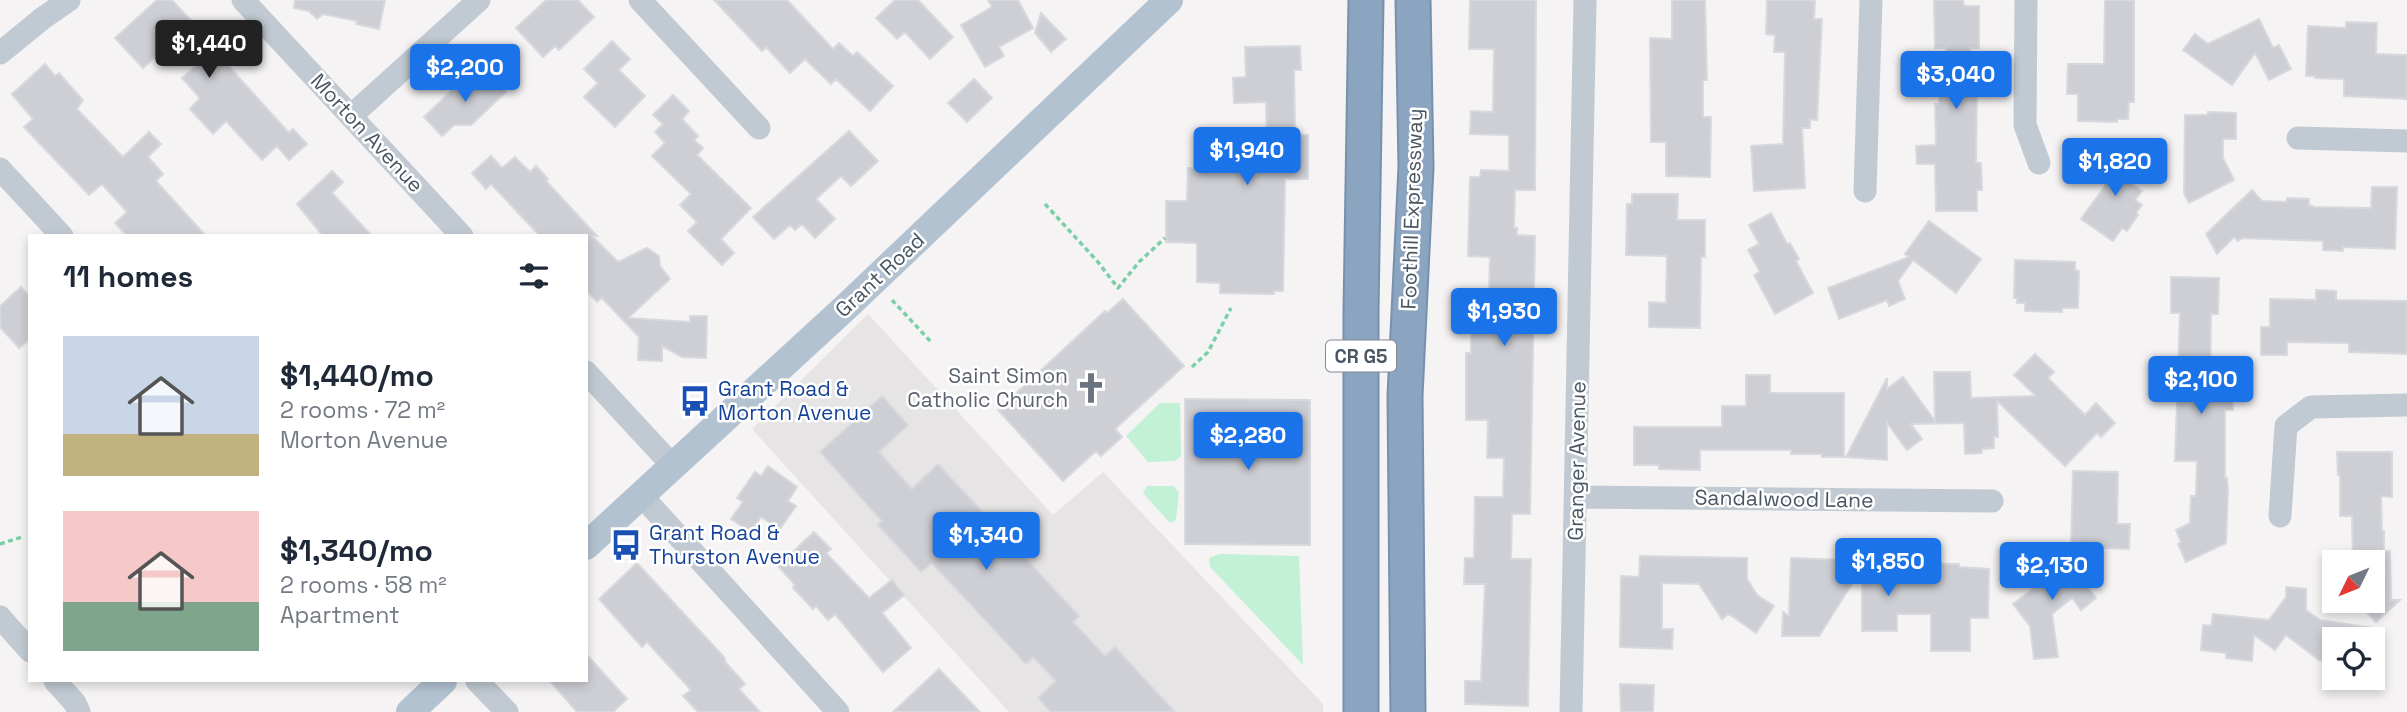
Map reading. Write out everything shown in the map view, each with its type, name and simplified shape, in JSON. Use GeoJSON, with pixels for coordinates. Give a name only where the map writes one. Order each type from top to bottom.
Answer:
{"type":"FeatureCollection","features":[{"type":"Feature","properties":{"kind":"highway"},"geometry":{"type":"LineString","coordinates":[[1352,0],[1366,16]]}},
{"type":"Feature","properties":{"kind":"highway","name":"Foothill Expressway"},"geometry":{"type":"LineString","coordinates":[[1408,712],[1405,396],[1416,167],[1413,0]]}},
{"type":"Feature","properties":{"kind":"highway","name":"CR G5"},"geometry":{"type":"LineString","coordinates":[[1361,712],[1361,312],[1366,16]]}},
{"type":"Feature","properties":{"kind":"main road","name":"Grant Road"},"geometry":{"type":"LineString","coordinates":[[588,544],[826,325],[1169,0]]}},
{"type":"Feature","properties":{"kind":"main road"},"geometry":{"type":"LineString","coordinates":[[410,712],[442,682]]}},
{"type":"Feature","properties":{"kind":"street"},"geometry":{"type":"LineString","coordinates":[[0,53],[69,0]]}},
{"type":"Feature","properties":{"kind":"street","name":"Morton Avenue"},"geometry":{"type":"LineString","coordinates":[[243,0],[459,234]]}},
{"type":"Feature","properties":{"kind":"street"},"geometry":{"type":"LineString","coordinates":[[351,116],[479,0]]}},
{"type":"Feature","properties":{"kind":"street"},"geometry":{"type":"LineString","coordinates":[[640,0],[759,128]]}},
{"type":"Feature","properties":{"kind":"street","name":"Granger Avenue"},"geometry":{"type":"LineString","coordinates":[[1571,712],[1586,0]]}},
{"type":"Feature","properties":{"kind":"street"},"geometry":{"type":"LineString","coordinates":[[1865,191],[1871,0]]}},
{"type":"Feature","properties":{"kind":"street"},"geometry":{"type":"LineString","coordinates":[[2026,0],[2025,125],[2039,163]]}},
{"type":"Feature","properties":{"kind":"street"},"geometry":{"type":"LineString","coordinates":[[2298,138],[2407,141]]}},
{"type":"Feature","properties":{"kind":"street"},"geometry":{"type":"LineString","coordinates":[[0,169],[60,234]]}},
{"type":"Feature","properties":{"kind":"street"},"geometry":{"type":"LineString","coordinates":[[588,374],[672,465]]}},
{"type":"Feature","properties":{"kind":"street"},"geometry":{"type":"LineString","coordinates":[[2280,516],[2286,426],[2311,407],[2407,404]]}},
{"type":"Feature","properties":{"kind":"street"},"geometry":{"type":"LineString","coordinates":[[640,495],[838,712]]}},
{"type":"Feature","properties":{"kind":"street","name":"Sandalwood Lane"},"geometry":{"type":"LineString","coordinates":[[1576,497],[1992,501]]}},
{"type":"Feature","properties":{"kind":"street"},"geometry":{"type":"LineString","coordinates":[[0,617],[28,649]]}},
{"type":"Feature","properties":{"kind":"street"},"geometry":{"type":"LineString","coordinates":[[56,682],[75,703],[79,712]]}},
{"type":"Feature","properties":{"kind":"street"},"geometry":{"type":"LineString","coordinates":[[478,682],[507,712]]}},
{"type":"Feature","properties":{"kind":"path"},"geometry":{"type":"LineString","coordinates":[[1045,204],[1118,288],[1139,262],[1165,238]]}},
{"type":"Feature","properties":{"kind":"path"},"geometry":{"type":"LineString","coordinates":[[892,300],[932,343]]}},
{"type":"Feature","properties":{"kind":"path"},"geometry":{"type":"LineString","coordinates":[[1192,367],[1208,352],[1231,308]]}},
{"type":"Feature","properties":{"kind":"path"},"geometry":{"type":"LineString","coordinates":[[0,544],[22,537]]}},
{"type":"Feature","properties":{"kind":"shaded area"},"geometry":{"type":"Polygon","coordinates":[[[868,314],[1053,515],[1103,472],[1323,704],[1323,712],[1009,712],[752,429],[868,314]]]}},
{"type":"Feature","properties":{"kind":"green space"},"geometry":{"type":"Polygon","coordinates":[[[1160,403],[1180,403],[1181,456],[1175,461],[1148,462],[1126,436],[1160,403]]]}},
{"type":"Feature","properties":{"kind":"green space"},"geometry":{"type":"Polygon","coordinates":[[[1147,486],[1174,486],[1179,493],[1176,520],[1170,523],[1143,493],[1147,486]]]}},
{"type":"Feature","properties":{"kind":"green space"},"geometry":{"type":"Polygon","coordinates":[[[1220,554],[1299,556],[1303,665],[1210,567],[1209,558],[1220,554]]]}},
{"type":"Feature","properties":{"kind":"building"},"geometry":{"type":"Polygon","coordinates":[[[157,0],[172,0],[289,133],[293,129],[307,144],[289,160],[277,146],[262,160],[226,121],[213,134],[190,109],[200,98],[182,78],[198,64],[175,39],[143,68],[115,38],[157,0]]]}},
{"type":"Feature","properties":{"kind":"building"},"geometry":{"type":"Polygon","coordinates":[[[295,0],[385,0],[379,29],[323,14],[317,19],[309,11],[294,8],[295,0]]]}},
{"type":"Feature","properties":{"kind":"building"},"geometry":{"type":"Polygon","coordinates":[[[546,0],[578,0],[594,17],[559,50],[555,46],[543,57],[516,28],[546,0]]]}},
{"type":"Feature","properties":{"kind":"building"},"geometry":{"type":"Polygon","coordinates":[[[714,0],[787,0],[833,49],[839,43],[853,56],[857,52],[893,86],[870,111],[836,79],[831,84],[805,59],[790,73],[766,47],[762,51],[714,0]]]}},
{"type":"Feature","properties":{"kind":"building"},"geometry":{"type":"Polygon","coordinates":[[[895,0],[918,0],[953,37],[930,59],[905,32],[897,39],[876,18],[895,0]]]}},
{"type":"Feature","properties":{"kind":"building"},"geometry":{"type":"Polygon","coordinates":[[[988,0],[1018,0],[1033,28],[999,47],[1004,56],[985,67],[961,25],[992,7],[988,0]]]}},
{"type":"Feature","properties":{"kind":"building"},"geometry":{"type":"Polygon","coordinates":[[[1470,0],[1536,0],[1535,190],[1515,190],[1514,228],[1517,228],[1517,235],[1535,236],[1530,514],[1512,514],[1511,559],[1531,559],[1528,706],[1465,704],[1465,681],[1481,681],[1485,584],[1464,584],[1465,558],[1474,558],[1475,497],[1503,497],[1504,458],[1487,458],[1488,420],[1466,420],[1466,353],[1471,353],[1471,330],[1488,330],[1490,257],[1468,256],[1470,177],[1480,177],[1481,170],[1509,171],[1509,135],[1470,134],[1471,111],[1493,112],[1494,49],[1469,49],[1470,0]]]}},
{"type":"Feature","properties":{"kind":"building"},"geometry":{"type":"Polygon","coordinates":[[[1672,0],[1705,0],[1707,80],[1703,80],[1703,117],[1711,117],[1710,177],[1666,176],[1666,142],[1651,142],[1650,38],[1672,39],[1672,0]]]}},
{"type":"Feature","properties":{"kind":"building"},"geometry":{"type":"Polygon","coordinates":[[[1767,0],[1815,0],[1814,19],[1822,19],[1817,120],[1810,119],[1810,128],[1802,128],[1805,188],[1754,191],[1751,146],[1783,144],[1785,52],[1774,52],[1775,35],[1766,34],[1767,0]]]}},
{"type":"Feature","properties":{"kind":"building"},"geometry":{"type":"Polygon","coordinates":[[[1934,0],[1963,0],[1964,6],[1979,6],[1979,48],[1970,48],[1971,84],[1977,84],[1976,163],[1981,163],[1982,190],[1977,190],[1977,211],[1936,211],[1935,164],[1917,164],[1916,146],[1936,145],[1935,104],[1939,104],[1939,84],[1946,84],[1946,48],[1935,48],[1934,0]]]}},
{"type":"Feature","properties":{"kind":"building"},"geometry":{"type":"Polygon","coordinates":[[[2105,0],[2134,0],[2134,102],[2129,102],[2128,119],[2117,119],[2117,122],[2078,121],[2078,94],[2067,94],[2068,64],[2104,64],[2105,0]]]}},
{"type":"Feature","properties":{"kind":"building"},"geometry":{"type":"Polygon","coordinates":[[[1041,13],[1066,39],[1051,52],[1035,33],[1041,13]]]}},
{"type":"Feature","properties":{"kind":"building"},"geometry":{"type":"Polygon","coordinates":[[[2259,19],[2273,48],[2279,45],[2291,69],[2269,80],[2255,53],[2232,85],[2183,50],[2195,34],[2208,44],[2259,19]]]}},
{"type":"Feature","properties":{"kind":"building"},"geometry":{"type":"Polygon","coordinates":[[[2346,22],[2377,23],[2376,54],[2407,55],[2407,99],[2344,96],[2344,79],[2306,76],[2308,26],[2346,28],[2346,22]]]}},
{"type":"Feature","properties":{"kind":"building"},"geometry":{"type":"Polygon","coordinates":[[[612,41],[630,59],[619,70],[645,96],[615,127],[584,97],[598,83],[584,69],[612,41]]]}},
{"type":"Feature","properties":{"kind":"building"},"geometry":{"type":"Polygon","coordinates":[[[1300,46],[1301,70],[1294,70],[1295,135],[1308,135],[1308,179],[1285,179],[1283,291],[1274,291],[1274,294],[1220,293],[1220,283],[1197,282],[1197,243],[1166,242],[1166,201],[1187,201],[1188,168],[1231,169],[1230,148],[1267,148],[1266,102],[1234,103],[1233,78],[1246,77],[1245,47],[1300,46]]]}},
{"type":"Feature","properties":{"kind":"building"},"geometry":{"type":"Polygon","coordinates":[[[45,64],[55,76],[59,73],[83,100],[77,109],[123,157],[149,132],[161,144],[148,157],[163,174],[156,181],[204,234],[125,234],[115,223],[127,212],[102,184],[89,195],[24,127],[33,119],[12,94],[45,64]]]}},
{"type":"Feature","properties":{"kind":"building"},"geometry":{"type":"Polygon","coordinates":[[[472,71],[488,84],[494,79],[506,92],[471,125],[454,125],[442,136],[424,117],[472,71]]]}},
{"type":"Feature","properties":{"kind":"building"},"geometry":{"type":"Polygon","coordinates":[[[974,79],[992,98],[967,122],[948,103],[974,79]]]}},
{"type":"Feature","properties":{"kind":"building"},"geometry":{"type":"Polygon","coordinates":[[[673,95],[689,111],[682,119],[698,136],[694,140],[703,148],[697,155],[751,208],[721,239],[734,253],[722,265],[688,231],[697,222],[680,205],[691,194],[652,156],[665,143],[655,132],[663,124],[653,115],[673,95]]]}},
{"type":"Feature","properties":{"kind":"building"},"geometry":{"type":"Polygon","coordinates":[[[2208,112],[2236,113],[2236,139],[2223,139],[2223,158],[2234,180],[2189,203],[2184,193],[2185,115],[2208,115],[2208,112]]]}},
{"type":"Feature","properties":{"kind":"building"},"geometry":{"type":"Polygon","coordinates":[[[849,131],[878,161],[851,186],[841,176],[816,199],[835,219],[815,238],[802,224],[795,230],[790,225],[774,239],[753,217],[849,131]]]}},
{"type":"Feature","properties":{"kind":"building"},"geometry":{"type":"Polygon","coordinates":[[[2108,149],[2133,152],[2130,183],[2142,191],[2135,200],[2142,205],[2136,213],[2138,215],[2127,231],[2122,228],[2113,241],[2081,219],[2105,186],[2108,149]]]}},
{"type":"Feature","properties":{"kind":"building"},"geometry":{"type":"Polygon","coordinates":[[[491,156],[502,168],[515,157],[530,172],[536,166],[548,179],[546,181],[597,236],[592,236],[618,262],[647,248],[659,256],[660,266],[670,279],[628,318],[690,322],[690,316],[707,316],[706,358],[682,357],[662,346],[662,361],[638,360],[639,337],[602,298],[597,302],[588,292],[588,234],[538,234],[491,184],[486,189],[472,173],[491,156]]]}},
{"type":"Feature","properties":{"kind":"building"},"geometry":{"type":"Polygon","coordinates":[[[332,171],[343,182],[332,193],[370,234],[321,234],[297,204],[332,171]]]}},
{"type":"Feature","properties":{"kind":"building"},"geometry":{"type":"Polygon","coordinates":[[[2372,187],[2397,187],[2395,249],[2343,247],[2343,251],[2323,250],[2323,241],[2242,238],[2238,241],[2234,237],[2217,254],[2206,234],[2252,190],[2262,201],[2309,199],[2309,205],[2315,207],[2371,208],[2372,187]]]}},
{"type":"Feature","properties":{"kind":"building"},"geometry":{"type":"Polygon","coordinates":[[[1632,194],[1678,194],[1677,220],[1705,220],[1705,257],[1701,256],[1700,328],[1649,327],[1649,302],[1666,303],[1667,256],[1626,255],[1627,204],[1632,204],[1632,194]]]}},
{"type":"Feature","properties":{"kind":"building"},"geometry":{"type":"Polygon","coordinates":[[[1771,213],[1787,244],[1790,243],[1799,259],[1796,261],[1813,293],[1775,314],[1754,275],[1760,272],[1748,250],[1759,244],[1749,225],[1771,213]]]}},
{"type":"Feature","properties":{"kind":"building"},"geometry":{"type":"Polygon","coordinates":[[[1929,221],[1981,259],[1956,293],[1913,260],[1898,281],[1905,299],[1889,306],[1887,300],[1839,319],[1828,288],[1909,257],[1905,254],[1929,221]]]}},
{"type":"Feature","properties":{"kind":"building"},"geometry":{"type":"Polygon","coordinates":[[[2015,260],[2075,262],[2075,270],[2079,271],[2078,308],[2062,308],[2062,312],[2025,311],[2025,303],[2017,303],[2017,298],[2014,298],[2015,260]]]}},
{"type":"Feature","properties":{"kind":"building"},"geometry":{"type":"Polygon","coordinates":[[[2171,277],[2219,278],[2218,314],[2211,314],[2210,386],[2233,386],[2233,410],[2225,410],[2225,478],[2228,489],[2226,543],[2186,562],[2178,544],[2181,542],[2176,530],[2190,523],[2191,496],[2196,496],[2197,461],[2175,461],[2180,313],[2171,313],[2171,277]]]}},
{"type":"Feature","properties":{"kind":"building"},"geometry":{"type":"Polygon","coordinates":[[[21,287],[28,295],[28,341],[19,348],[0,327],[0,306],[21,287]]]}},
{"type":"Feature","properties":{"kind":"building"},"geometry":{"type":"Polygon","coordinates":[[[2316,290],[2336,291],[2336,300],[2407,301],[2407,354],[2349,352],[2349,343],[2287,342],[2287,355],[2261,355],[2261,327],[2270,327],[2270,299],[2316,300],[2316,290]]]}},
{"type":"Feature","properties":{"kind":"building","name":"Saint Simon Catholic Church"},"geometry":{"type":"Polygon","coordinates":[[[1123,299],[1184,366],[1115,429],[1122,437],[1101,456],[1096,451],[1063,481],[998,410],[1105,311],[1107,313],[1123,299]]]}},
{"type":"Feature","properties":{"kind":"building"},"geometry":{"type":"Polygon","coordinates":[[[2035,354],[2054,372],[2048,378],[2085,415],[2096,403],[2115,423],[2101,437],[2097,433],[2065,466],[1997,401],[1998,437],[1994,437],[1994,448],[1982,449],[1982,453],[1965,454],[1964,423],[1911,424],[1922,439],[1907,450],[1887,423],[1887,460],[1846,457],[1887,378],[1887,389],[1903,377],[1935,421],[1934,372],[1970,372],[1971,398],[2036,396],[2014,375],[2035,354]]]}},
{"type":"Feature","properties":{"kind":"building"},"geometry":{"type":"Polygon","coordinates":[[[1746,375],[1770,375],[1770,393],[1844,393],[1844,457],[1791,454],[1791,450],[1700,450],[1700,470],[1659,469],[1659,465],[1634,465],[1634,427],[1722,427],[1722,406],[1746,406],[1746,375]]]}},
{"type":"Feature","properties":{"kind":"building"},"geometry":{"type":"Polygon","coordinates":[[[882,396],[908,425],[879,452],[912,489],[938,464],[1079,616],[1073,622],[1105,656],[1115,647],[1175,712],[1051,712],[1038,698],[1056,681],[1033,657],[1026,664],[932,563],[921,572],[878,525],[882,521],[820,452],[882,396]]]}},
{"type":"Feature","properties":{"kind":"building"},"geometry":{"type":"Polygon","coordinates":[[[1185,399],[1310,400],[1310,545],[1185,544],[1185,399]]]}},
{"type":"Feature","properties":{"kind":"building"},"geometry":{"type":"Polygon","coordinates":[[[2337,452],[2392,452],[2392,497],[2381,496],[2384,550],[2353,550],[2352,516],[2340,516],[2337,452]]]}},
{"type":"Feature","properties":{"kind":"building"},"geometry":{"type":"Polygon","coordinates":[[[768,466],[797,487],[788,501],[796,506],[780,529],[761,517],[751,532],[731,519],[743,502],[737,498],[755,472],[761,476],[768,466]]]}},
{"type":"Feature","properties":{"kind":"building"},"geometry":{"type":"Polygon","coordinates":[[[2073,471],[2118,472],[2117,524],[2130,524],[2129,549],[2071,547],[2073,471]]]}},
{"type":"Feature","properties":{"kind":"building"},"geometry":{"type":"Polygon","coordinates":[[[814,532],[831,549],[826,553],[869,598],[892,580],[904,595],[882,613],[911,648],[883,672],[835,614],[828,620],[816,606],[813,609],[793,588],[795,585],[778,566],[814,532]]]}},
{"type":"Feature","properties":{"kind":"building"},"geometry":{"type":"Polygon","coordinates":[[[2058,548],[2096,598],[2081,610],[2072,598],[2052,614],[2058,657],[2034,659],[2030,626],[2013,604],[2046,579],[2036,565],[2058,548]]]}},
{"type":"Feature","properties":{"kind":"building"},"geometry":{"type":"Polygon","coordinates":[[[2385,551],[2390,551],[2389,600],[2400,600],[2376,622],[2367,613],[2385,613],[2385,551]]]}},
{"type":"Feature","properties":{"kind":"building"},"geometry":{"type":"Polygon","coordinates":[[[1640,556],[1747,558],[1747,579],[1757,595],[1774,606],[1756,633],[1729,614],[1722,619],[1699,584],[1662,583],[1662,629],[1673,629],[1672,649],[1620,647],[1621,576],[1639,577],[1640,556]]]}},
{"type":"Feature","properties":{"kind":"building"},"geometry":{"type":"Polygon","coordinates":[[[1791,558],[1898,562],[1898,578],[1931,578],[1932,564],[1959,564],[1959,567],[1989,569],[1988,618],[1970,618],[1970,651],[1931,651],[1931,614],[1897,614],[1897,631],[1862,631],[1862,568],[1819,636],[1782,636],[1783,612],[1789,616],[1791,558]]]}},
{"type":"Feature","properties":{"kind":"building"},"geometry":{"type":"Polygon","coordinates":[[[637,563],[724,657],[726,663],[745,684],[739,689],[760,712],[698,712],[683,696],[691,690],[647,642],[642,647],[599,599],[637,563]]]}},
{"type":"Feature","properties":{"kind":"building"},"geometry":{"type":"Polygon","coordinates":[[[2286,587],[2306,589],[2306,610],[2320,620],[2367,627],[2322,627],[2322,660],[2286,635],[2275,650],[2254,635],[2252,661],[2226,658],[2226,653],[2201,650],[2203,625],[2211,626],[2213,614],[2269,620],[2286,597],[2286,587]]]}},
{"type":"Feature","properties":{"kind":"building"},"geometry":{"type":"Polygon","coordinates":[[[588,656],[627,699],[613,712],[577,712],[551,682],[588,682],[588,656]]]}},
{"type":"Feature","properties":{"kind":"building"},"geometry":{"type":"Polygon","coordinates":[[[939,669],[980,712],[893,712],[939,669]]]}},
{"type":"Feature","properties":{"kind":"building"},"geometry":{"type":"Polygon","coordinates":[[[1620,684],[1654,685],[1653,712],[1621,712],[1620,684]]]}},
{"type":"Feature","properties":{"kind":"place","name":"Saint Simon Catholic Church"},"geometry":{"type":"Point","coordinates":[1091,388]}},
{"type":"Feature","properties":{"kind":"place","name":"Grant Road & Morton Avenue"},"geometry":{"type":"Point","coordinates":[695,401]}},
{"type":"Feature","properties":{"kind":"place","name":"Grant Road & Thurston Avenue"},"geometry":{"type":"Point","coordinates":[626,545]}}]}
